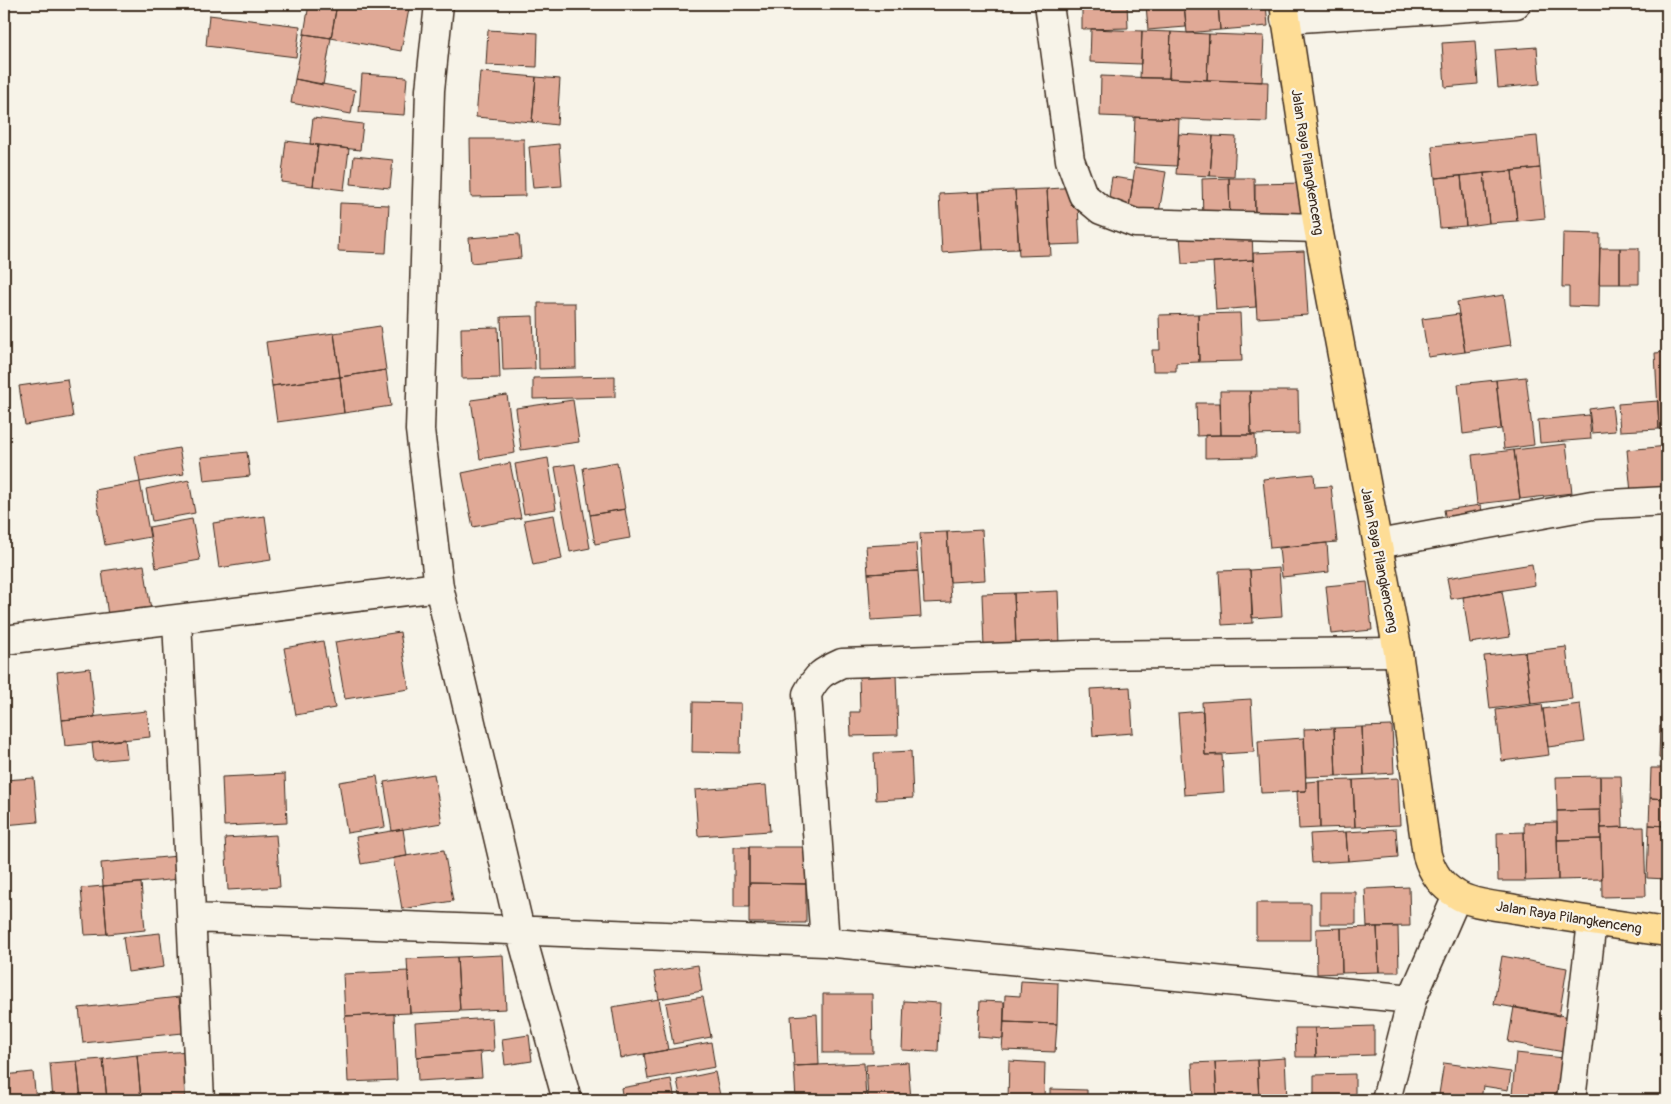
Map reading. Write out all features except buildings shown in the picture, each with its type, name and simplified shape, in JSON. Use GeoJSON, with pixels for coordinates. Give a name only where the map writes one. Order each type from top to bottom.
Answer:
{"type":"FeatureCollection","features":[{"type":"Feature","properties":{"kind":"main road","name":"Jalan Raya Pilangkenceng"},"geometry":{"type":"LineString","coordinates":[[1285,11],[1318,228],[1398,652],[1430,867],[1441,883],[1457,896],[1481,903],[1592,922],[1667,932]]}},
{"type":"Feature","properties":{"kind":"street"},"geometry":{"type":"LineString","coordinates":[[439,4],[430,90],[420,430],[439,587],[520,930],[567,1100]]}},
{"type":"Feature","properties":{"kind":"street"},"geometry":{"type":"LineString","coordinates":[[1050,4],[1070,160],[1083,195],[1101,210],[1135,224],[1318,228]]}},
{"type":"Feature","properties":{"kind":"street"},"geometry":{"type":"LineString","coordinates":[[1285,11],[1516,4]]}},
{"type":"Feature","properties":{"kind":"street"},"geometry":{"type":"LineString","coordinates":[[1378,544],[1592,505],[1667,501]]}},
{"type":"Feature","properties":{"kind":"street"},"geometry":{"type":"LineString","coordinates":[[4,640],[439,587]]}},
{"type":"Feature","properties":{"kind":"street"},"geometry":{"type":"LineString","coordinates":[[177,620],[200,1100]]}},
{"type":"Feature","properties":{"kind":"street"},"geometry":{"type":"LineString","coordinates":[[825,942],[807,694],[815,679],[825,671],[842,663],[1067,655],[1398,652]]}},
{"type":"Feature","properties":{"kind":"street"},"geometry":{"type":"LineString","coordinates":[[1386,1100],[1412,999],[1457,896]]}},
{"type":"Feature","properties":{"kind":"street"},"geometry":{"type":"LineString","coordinates":[[192,918],[825,942],[1412,999]]}},
{"type":"Feature","properties":{"kind":"street"},"geometry":{"type":"LineString","coordinates":[[1572,1100],[1592,922]]}}]}
